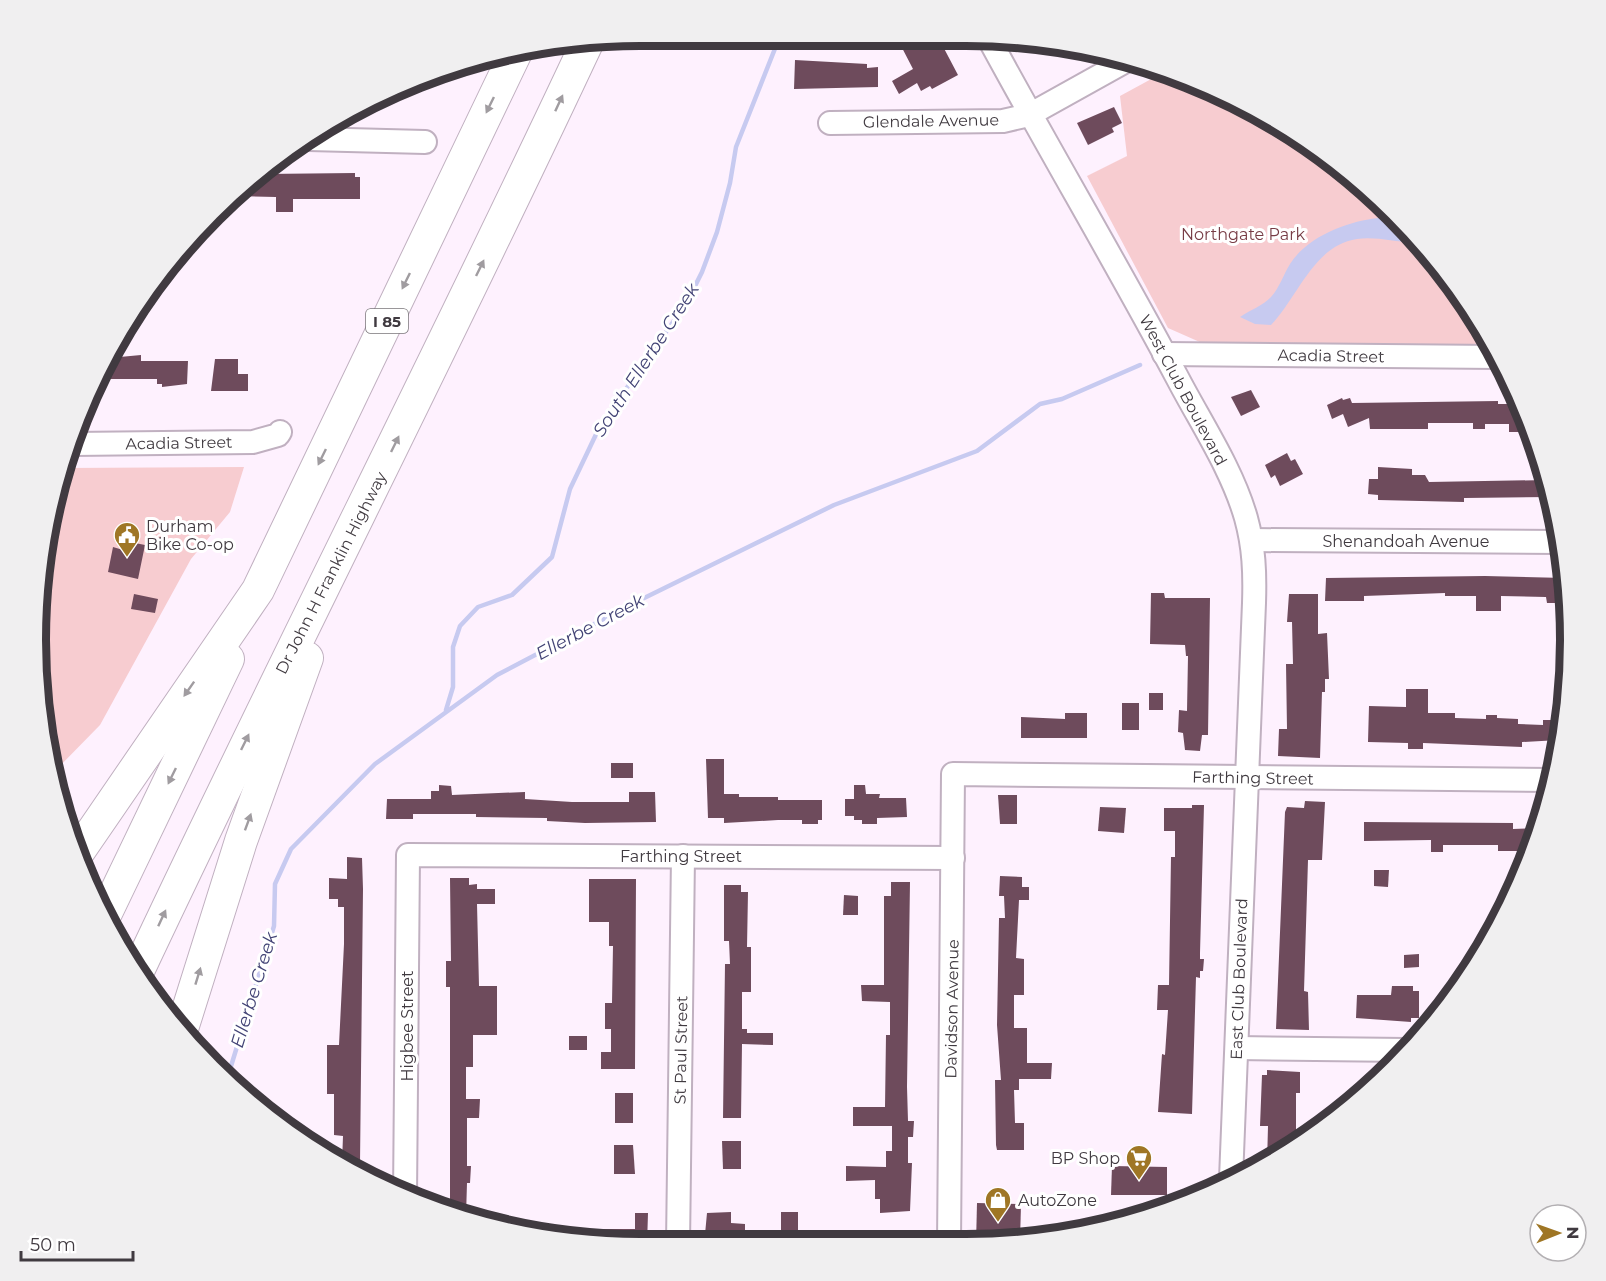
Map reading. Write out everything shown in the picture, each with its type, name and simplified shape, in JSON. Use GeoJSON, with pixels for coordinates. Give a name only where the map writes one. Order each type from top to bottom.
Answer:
{"type":"FeatureCollection","features":[{"type":"Feature","properties":{"kind":"highway","name":"Dr John H Franklin Highway"},"geometry":{"type":"LineString","coordinates":[[142,963],[244,744],[361,515],[526,175],[584,50]]}},
{"type":"Feature","properties":{"kind":"highway","name":"I 85"},"geometry":{"type":"LineString","coordinates":[[109,906],[512,61]]}},
{"type":"Feature","properties":{"kind":"highway"},"geometry":{"type":"LineString","coordinates":[[185,1021],[241,841],[361,515]]}},
{"type":"Feature","properties":{"kind":"highway"},"geometry":{"type":"LineString","coordinates":[[83,845],[258,590]]}},
{"type":"Feature","properties":{"kind":"street","name":"West Club Boulevard"},"geometry":{"type":"LineString","coordinates":[[994,47],[1229,476],[1252,540],[1255,564],[1254,603],[1245,777]]}},
{"type":"Feature","properties":{"kind":"street","name":"Glendale Avenue"},"geometry":{"type":"LineString","coordinates":[[830,123],[1003,121],[1029,114],[1116,66]]}},
{"type":"Feature","properties":{"kind":"street"},"geometry":{"type":"LineString","coordinates":[[322,139],[425,142]]}},
{"type":"Feature","properties":{"kind":"street","name":"Acadia Street"},"geometry":{"type":"LineString","coordinates":[[1164,354],[1487,357]]}},
{"type":"Feature","properties":{"kind":"street","name":"Acadia Street"},"geometry":{"type":"LineString","coordinates":[[80,444],[253,442],[267,440],[280,432]]}},
{"type":"Feature","properties":{"kind":"street","name":"Shenandoah Avenue"},"geometry":{"type":"LineString","coordinates":[[1252,540],[1551,542]]}},
{"type":"Feature","properties":{"kind":"street","name":"Farthing Street"},"geometry":{"type":"LineString","coordinates":[[953,774],[1542,780]]}},
{"type":"Feature","properties":{"kind":"street","name":"Davidson Avenue"},"geometry":{"type":"LineString","coordinates":[[949,1234],[953,774]]}},
{"type":"Feature","properties":{"kind":"street","name":"East Club Boulevard"},"geometry":{"type":"LineString","coordinates":[[1231,1171],[1245,777]]}},
{"type":"Feature","properties":{"kind":"street","name":"Farthing Street"},"geometry":{"type":"LineString","coordinates":[[408,855],[953,858]]}},
{"type":"Feature","properties":{"kind":"street","name":"Higbee Street"},"geometry":{"type":"LineString","coordinates":[[405,1185],[408,855]]}},
{"type":"Feature","properties":{"kind":"street","name":"St Paul Street"},"geometry":{"type":"LineString","coordinates":[[678,1234],[683,856]]}},
{"type":"Feature","properties":{"kind":"street"},"geometry":{"type":"LineString","coordinates":[[1237,1048],[1396,1050]]}},
{"type":"Feature","properties":{"kind":"green space","name":"Northgate Park"},"geometry":{"type":"Polygon","coordinates":[[[1154,77],[1228,108],[1296,147],[1327,169],[1386,220],[1437,279],[1482,348],[1202,343],[1168,328],[1087,176],[1127,156],[1120,96],[1154,77]]]}},
{"type":"Feature","properties":{"kind":"green space"},"geometry":{"type":"Polygon","coordinates":[[[244,467],[230,512],[191,559],[100,725],[60,766],[52,718],[46,640],[52,563],[58,525],[73,468],[244,467]]]}},
{"type":"Feature","properties":{"kind":"water"},"geometry":{"type":"Polygon","coordinates":[[[1384,219],[1406,242],[1364,238],[1342,243],[1318,261],[1271,325],[1255,324],[1240,317],[1271,297],[1290,264],[1307,245],[1342,226],[1384,219]]]}},
{"type":"Feature","properties":{"kind":"building"},"geometry":{"type":"Polygon","coordinates":[[[901,46],[943,46],[958,75],[932,89],[930,86],[921,91],[917,83],[899,94],[892,81],[913,69],[901,46]]]}},
{"type":"Feature","properties":{"kind":"building"},"geometry":{"type":"Polygon","coordinates":[[[795,60],[867,64],[867,68],[878,67],[878,87],[794,89],[795,60]]]}},
{"type":"Feature","properties":{"kind":"building"},"geometry":{"type":"Polygon","coordinates":[[[1114,107],[1122,123],[1112,128],[1114,132],[1088,145],[1077,123],[1114,107]]]}},
{"type":"Feature","properties":{"kind":"building"},"geometry":{"type":"Polygon","coordinates":[[[355,173],[355,177],[360,177],[360,199],[293,199],[293,212],[276,212],[276,197],[246,196],[273,174],[355,173]]]}},
{"type":"Feature","properties":{"kind":"building"},"geometry":{"type":"Polygon","coordinates":[[[141,355],[141,361],[188,361],[187,384],[162,387],[162,384],[157,384],[157,379],[108,379],[119,357],[141,355]]]}},
{"type":"Feature","properties":{"kind":"building"},"geometry":{"type":"Polygon","coordinates":[[[215,359],[238,359],[238,374],[248,374],[248,391],[211,391],[215,359]]]}},
{"type":"Feature","properties":{"kind":"building"},"geometry":{"type":"Polygon","coordinates":[[[1251,390],[1260,407],[1241,416],[1231,397],[1251,390]]]}},
{"type":"Feature","properties":{"kind":"building"},"geometry":{"type":"Polygon","coordinates":[[[1342,398],[1343,400],[1350,398],[1352,403],[1498,401],[1498,404],[1510,404],[1521,432],[1509,432],[1509,424],[1485,424],[1485,429],[1473,429],[1473,423],[1428,423],[1428,429],[1370,429],[1369,418],[1348,427],[1343,414],[1332,419],[1327,405],[1342,398]]]}},
{"type":"Feature","properties":{"kind":"building"},"geometry":{"type":"Polygon","coordinates":[[[1287,453],[1291,461],[1295,459],[1303,474],[1280,486],[1275,475],[1271,478],[1265,465],[1287,453]]]}},
{"type":"Feature","properties":{"kind":"building"},"geometry":{"type":"Polygon","coordinates":[[[1378,467],[1412,469],[1412,475],[1425,475],[1429,482],[1537,480],[1541,497],[1464,498],[1464,502],[1378,500],[1378,495],[1368,494],[1369,479],[1378,479],[1378,467]]]}},
{"type":"Feature","properties":{"kind":"building","name":"Durham Bike Co-op"},"geometry":{"type":"Polygon","coordinates":[[[125,541],[145,545],[138,579],[108,572],[113,547],[123,550],[125,541]]]}},
{"type":"Feature","properties":{"kind":"building"},"geometry":{"type":"Polygon","coordinates":[[[1485,576],[1556,578],[1558,603],[1547,603],[1546,597],[1501,596],[1501,611],[1476,611],[1476,596],[1445,596],[1445,593],[1364,596],[1364,601],[1325,601],[1326,578],[1485,576]]]}},
{"type":"Feature","properties":{"kind":"building"},"geometry":{"type":"Polygon","coordinates":[[[1151,593],[1164,593],[1165,598],[1210,598],[1208,735],[1202,735],[1200,751],[1185,750],[1183,733],[1178,732],[1179,710],[1187,711],[1188,656],[1186,656],[1185,645],[1150,644],[1151,593]]]}},
{"type":"Feature","properties":{"kind":"building"},"geometry":{"type":"Polygon","coordinates":[[[134,594],[158,599],[155,613],[131,609],[134,594]]]}},
{"type":"Feature","properties":{"kind":"building"},"geometry":{"type":"Polygon","coordinates":[[[1289,594],[1318,594],[1318,634],[1327,633],[1329,679],[1325,679],[1325,692],[1322,692],[1320,758],[1278,756],[1279,729],[1287,729],[1286,664],[1293,664],[1292,622],[1287,622],[1289,594]]]}},
{"type":"Feature","properties":{"kind":"building"},"geometry":{"type":"Polygon","coordinates":[[[1406,689],[1428,689],[1428,713],[1455,713],[1455,718],[1486,719],[1486,715],[1497,715],[1497,718],[1518,719],[1518,724],[1543,725],[1543,720],[1554,720],[1550,740],[1522,742],[1522,747],[1423,743],[1423,749],[1408,749],[1408,743],[1368,742],[1369,706],[1406,707],[1406,689]]]}},
{"type":"Feature","properties":{"kind":"building"},"geometry":{"type":"Polygon","coordinates":[[[1149,693],[1163,693],[1163,710],[1149,710],[1149,693]]]}},
{"type":"Feature","properties":{"kind":"building"},"geometry":{"type":"Polygon","coordinates":[[[1122,703],[1139,703],[1139,730],[1122,730],[1122,703]]]}},
{"type":"Feature","properties":{"kind":"building"},"geometry":{"type":"Polygon","coordinates":[[[1065,713],[1087,713],[1087,738],[1021,738],[1021,717],[1065,719],[1065,713]]]}},
{"type":"Feature","properties":{"kind":"building"},"geometry":{"type":"Polygon","coordinates":[[[706,759],[724,759],[724,794],[739,794],[739,797],[778,797],[778,800],[822,800],[822,820],[818,820],[818,824],[802,824],[802,820],[724,823],[724,818],[708,818],[706,759]]]}},
{"type":"Feature","properties":{"kind":"building"},"geometry":{"type":"Polygon","coordinates":[[[611,763],[633,763],[633,778],[611,778],[611,763]]]}},
{"type":"Feature","properties":{"kind":"building"},"geometry":{"type":"Polygon","coordinates":[[[439,785],[451,786],[452,795],[525,792],[525,799],[572,802],[629,802],[629,792],[655,792],[656,822],[585,823],[547,821],[547,818],[476,817],[476,814],[413,814],[413,819],[386,819],[387,799],[431,799],[431,791],[439,791],[439,785]]]}},
{"type":"Feature","properties":{"kind":"building"},"geometry":{"type":"Polygon","coordinates":[[[854,785],[865,785],[866,794],[880,794],[879,798],[906,798],[907,817],[877,818],[877,824],[862,824],[862,820],[854,820],[854,816],[845,816],[845,799],[854,799],[854,785]]]}},
{"type":"Feature","properties":{"kind":"building"},"geometry":{"type":"Polygon","coordinates":[[[998,795],[1017,795],[1017,824],[1000,824],[998,795]]]}},
{"type":"Feature","properties":{"kind":"building"},"geometry":{"type":"Polygon","coordinates":[[[1305,801],[1325,802],[1322,860],[1308,860],[1304,991],[1308,992],[1309,1030],[1276,1029],[1285,812],[1287,807],[1304,808],[1305,801]]]}},
{"type":"Feature","properties":{"kind":"building"},"geometry":{"type":"Polygon","coordinates":[[[1192,805],[1204,805],[1200,959],[1204,959],[1200,978],[1196,977],[1192,1114],[1158,1112],[1168,1010],[1157,1010],[1158,985],[1169,985],[1171,857],[1175,857],[1175,831],[1164,831],[1164,808],[1192,808],[1192,805]]]}},
{"type":"Feature","properties":{"kind":"building"},"geometry":{"type":"Polygon","coordinates":[[[1100,807],[1126,808],[1124,833],[1098,831],[1100,807]]]}},
{"type":"Feature","properties":{"kind":"building"},"geometry":{"type":"Polygon","coordinates":[[[1364,822],[1513,823],[1513,829],[1529,828],[1520,851],[1498,851],[1498,845],[1443,845],[1443,852],[1431,852],[1431,840],[1364,841],[1364,822]]]}},
{"type":"Feature","properties":{"kind":"building"},"geometry":{"type":"Polygon","coordinates":[[[347,857],[362,858],[360,1164],[342,1155],[343,1136],[334,1135],[334,1094],[327,1094],[327,1045],[339,1045],[344,944],[344,907],[338,907],[338,899],[329,899],[329,878],[347,879],[347,857]]]}},
{"type":"Feature","properties":{"kind":"building"},"geometry":{"type":"Polygon","coordinates":[[[1374,870],[1389,870],[1388,887],[1374,886],[1374,870]]]}},
{"type":"Feature","properties":{"kind":"building"},"geometry":{"type":"Polygon","coordinates":[[[1000,876],[1022,877],[1022,887],[1029,887],[1029,900],[1019,900],[1016,958],[1024,959],[1024,995],[1014,995],[1014,1028],[1027,1028],[1027,1063],[1052,1063],[1051,1079],[1019,1079],[1019,1090],[1014,1090],[1015,1123],[1024,1123],[1024,1150],[997,1150],[996,1145],[995,1080],[1001,1080],[997,1025],[999,918],[1005,918],[1004,896],[999,896],[1000,876]]]}},
{"type":"Feature","properties":{"kind":"building"},"geometry":{"type":"Polygon","coordinates":[[[450,878],[469,878],[469,885],[477,884],[477,889],[495,889],[495,904],[477,904],[479,986],[497,986],[497,1035],[473,1035],[473,1067],[466,1067],[466,1099],[480,1099],[479,1118],[467,1118],[467,1166],[471,1166],[470,1183],[467,1183],[466,1208],[450,1203],[450,987],[446,987],[446,961],[451,961],[450,878]]]}},
{"type":"Feature","properties":{"kind":"building"},"geometry":{"type":"Polygon","coordinates":[[[589,879],[636,879],[635,1069],[601,1069],[601,1052],[611,1052],[611,1029],[605,1029],[605,1003],[612,1003],[613,946],[609,946],[609,922],[589,922],[589,879]]]}},
{"type":"Feature","properties":{"kind":"building"},"geometry":{"type":"Polygon","coordinates":[[[891,882],[910,882],[907,1087],[908,1121],[914,1121],[913,1137],[908,1137],[908,1163],[912,1163],[910,1211],[880,1213],[880,1199],[875,1199],[875,1180],[846,1181],[846,1166],[886,1167],[886,1151],[892,1151],[892,1126],[853,1126],[853,1107],[885,1107],[886,1035],[890,1035],[890,1002],[862,1001],[861,985],[884,985],[884,896],[891,896],[891,882]]]}},
{"type":"Feature","properties":{"kind":"building"},"geometry":{"type":"Polygon","coordinates":[[[724,885],[741,885],[741,892],[748,892],[747,947],[751,947],[751,992],[742,992],[742,1029],[747,1029],[747,1033],[773,1033],[773,1045],[742,1044],[741,1118],[723,1118],[725,964],[730,964],[729,941],[724,941],[724,885]]]}},
{"type":"Feature","properties":{"kind":"building"},"geometry":{"type":"Polygon","coordinates":[[[844,895],[858,896],[858,915],[843,915],[844,895]]]}},
{"type":"Feature","properties":{"kind":"building"},"geometry":{"type":"Polygon","coordinates":[[[1419,954],[1419,967],[1404,968],[1404,955],[1419,954]]]}},
{"type":"Feature","properties":{"kind":"building"},"geometry":{"type":"Polygon","coordinates":[[[1392,986],[1413,986],[1413,991],[1419,991],[1419,1018],[1411,1018],[1411,1022],[1356,1018],[1357,995],[1391,995],[1392,986]]]}},
{"type":"Feature","properties":{"kind":"building"},"geometry":{"type":"Polygon","coordinates":[[[569,1036],[587,1036],[587,1050],[569,1050],[569,1036]]]}},
{"type":"Feature","properties":{"kind":"building"},"geometry":{"type":"Polygon","coordinates":[[[1267,1070],[1300,1072],[1300,1093],[1296,1093],[1296,1134],[1267,1152],[1268,1126],[1260,1126],[1262,1075],[1267,1075],[1267,1070]]]}},
{"type":"Feature","properties":{"kind":"building"},"geometry":{"type":"Polygon","coordinates":[[[615,1093],[633,1093],[633,1123],[615,1123],[615,1093]]]}},
{"type":"Feature","properties":{"kind":"building"},"geometry":{"type":"Polygon","coordinates":[[[722,1141],[741,1141],[741,1169],[723,1169],[722,1141]]]}},
{"type":"Feature","properties":{"kind":"building"},"geometry":{"type":"Polygon","coordinates":[[[614,1145],[633,1145],[635,1174],[614,1174],[614,1145]]]}},
{"type":"Feature","properties":{"kind":"building","name":"BP Shop"},"geometry":{"type":"Polygon","coordinates":[[[1112,1166],[1167,1167],[1167,1195],[1111,1195],[1112,1166]]]}},
{"type":"Feature","properties":{"kind":"building","name":"AutoZone"},"geometry":{"type":"Polygon","coordinates":[[[977,1203],[1021,1204],[1020,1231],[976,1234],[977,1203]]]}},
{"type":"Feature","properties":{"kind":"building"},"geometry":{"type":"Polygon","coordinates":[[[731,1212],[731,1223],[745,1224],[745,1234],[705,1234],[707,1213],[731,1212]]]}},
{"type":"Feature","properties":{"kind":"building"},"geometry":{"type":"Polygon","coordinates":[[[781,1212],[798,1212],[798,1234],[781,1234],[781,1212]]]}},
{"type":"Feature","properties":{"kind":"building"},"geometry":{"type":"Polygon","coordinates":[[[635,1213],[648,1213],[647,1234],[592,1232],[592,1229],[635,1229],[635,1213]]]}},
{"type":"Feature","properties":{"kind":"building"},"geometry":{"type":"Polygon","coordinates":[[[842,1231],[890,1231],[890,1234],[842,1234],[842,1231]]]}},
{"type":"Feature","properties":{"kind":"waterway","name":"South Ellerbe Creek"},"geometry":{"type":"LineString","coordinates":[[446,710],[453,687],[453,647],[460,626],[478,607],[512,595],[552,557],[570,489],[600,426],[687,302],[702,272],[717,232],[730,183],[736,147],[776,46]]}},
{"type":"Feature","properties":{"kind":"waterway","name":"Ellerbe Creek"},"geometry":{"type":"LineString","coordinates":[[230,1070],[274,926],[275,884],[291,849],[375,764],[497,675],[636,602],[834,505],[977,451],[1040,404],[1062,399],[1140,365]]}},
{"type":"Feature","properties":{"kind":"place","name":"Durham Bike Co-op"},"geometry":{"type":"Point","coordinates":[127,558]}},
{"type":"Feature","properties":{"kind":"place","name":"BP Shop"},"geometry":{"type":"Point","coordinates":[1139,1181]}},
{"type":"Feature","properties":{"kind":"place","name":"AutoZone"},"geometry":{"type":"Point","coordinates":[998,1223]}}]}
